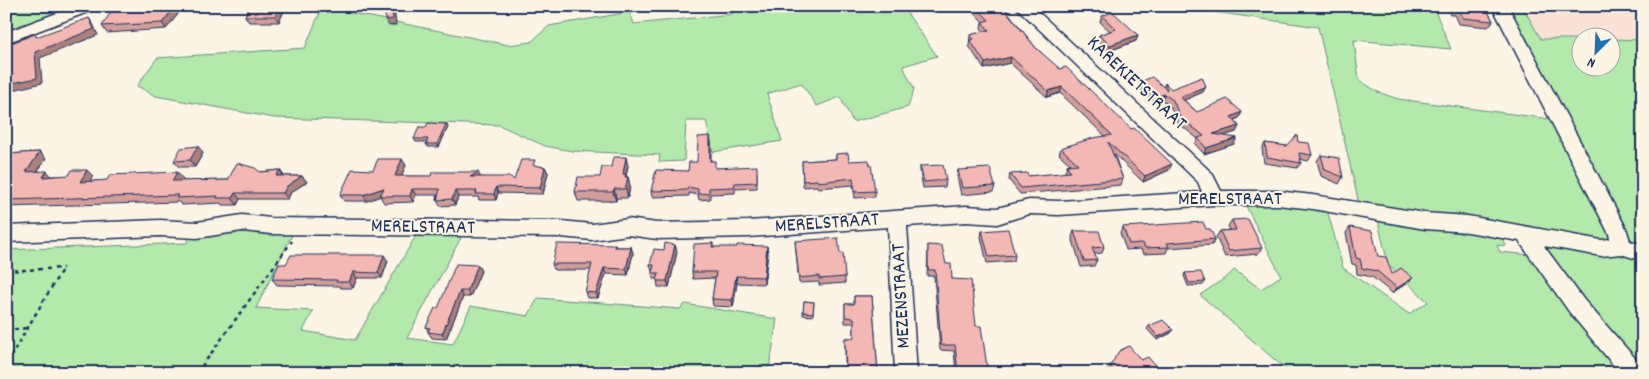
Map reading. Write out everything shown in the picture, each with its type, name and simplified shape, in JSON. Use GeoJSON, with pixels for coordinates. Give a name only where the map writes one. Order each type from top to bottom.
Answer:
{"type":"FeatureCollection","features":[{"type":"Feature","properties":{"kind":"street"},"geometry":{"type":"LineString","coordinates":[[6,38],[91,6]]}},
{"type":"Feature","properties":{"kind":"street","name":"KAREKIETSTRAAT"},"geometry":{"type":"LineString","coordinates":[[1023,6],[1204,178],[1215,198]]}},
{"type":"Feature","properties":{"kind":"street"},"geometry":{"type":"LineString","coordinates":[[1500,6],[1618,234],[1621,246]]}},
{"type":"Feature","properties":{"kind":"street","name":"MERELSTRAAT"},"geometry":{"type":"LineString","coordinates":[[6,234],[160,228],[197,230],[242,223],[300,227],[561,229],[592,232],[628,227],[658,231],[748,229],[966,214],[997,216],[1029,207],[1059,208],[1255,197],[1304,201],[1425,221],[1468,224],[1601,248],[1621,246],[1643,253]]}},
{"type":"Feature","properties":{"kind":"street","name":"MEZENSTRAAT"},"geometry":{"type":"LineString","coordinates":[[897,220],[906,373]]}},
{"type":"Feature","properties":{"kind":"street"},"geometry":{"type":"LineString","coordinates":[[1526,235],[1557,282],[1598,334],[1634,373]]}},
{"type":"Feature","properties":{"kind":"path"},"geometry":{"type":"LineString","coordinates":[[197,373],[286,253],[300,227]]}},
{"type":"Feature","properties":{"kind":"path"},"geometry":{"type":"LineString","coordinates":[[6,271],[63,268],[6,364]]}},
{"type":"Feature","properties":{"kind":"path"},"geometry":{"type":"LineString","coordinates":[[6,330],[28,328]]}},
{"type":"Feature","properties":{"kind":"shaded area"},"geometry":{"type":"Polygon","coordinates":[[[1522,6],[1628,6],[1643,28],[1643,40],[1622,39],[1622,28],[1572,28],[1572,39],[1541,39],[1522,6]]]}},
{"type":"Feature","properties":{"kind":"green space"},"geometry":{"type":"Polygon","coordinates":[[[6,6],[83,6],[6,34],[6,6]]]}},
{"type":"Feature","properties":{"kind":"green space"},"geometry":{"type":"Polygon","coordinates":[[[732,6],[902,6],[937,56],[903,66],[914,89],[908,107],[853,122],[840,97],[817,106],[801,83],[767,94],[782,141],[713,152],[706,121],[686,121],[684,161],[659,162],[660,155],[572,151],[545,146],[499,125],[274,118],[156,96],[137,86],[157,58],[305,48],[322,7],[508,45],[531,42],[549,26],[630,12],[634,24],[732,14],[732,6]]]}},
{"type":"Feature","properties":{"kind":"green space"},"geometry":{"type":"Polygon","coordinates":[[[1172,6],[1433,6],[1451,49],[1354,40],[1359,80],[1378,92],[1398,99],[1551,119],[1611,232],[1611,240],[1601,242],[1359,204],[1318,27],[1172,6]]]}},
{"type":"Feature","properties":{"kind":"green space"},"geometry":{"type":"Polygon","coordinates":[[[1508,6],[1522,6],[1541,39],[1572,39],[1572,78],[1622,78],[1622,39],[1643,40],[1643,248],[1630,238],[1508,6]]]}},
{"type":"Feature","properties":{"kind":"green space"},"geometry":{"type":"Polygon","coordinates":[[[1244,202],[1327,209],[1343,268],[1409,314],[1428,302],[1388,264],[1379,226],[1379,216],[1463,234],[1461,228],[1503,239],[1506,246],[1497,245],[1500,252],[1531,255],[1596,345],[1622,373],[1290,373],[1200,295],[1234,270],[1261,289],[1281,276],[1244,202]]]}},
{"type":"Feature","properties":{"kind":"green space"},"geometry":{"type":"Polygon","coordinates":[[[239,229],[294,231],[256,308],[313,311],[303,331],[355,340],[417,234],[463,234],[407,338],[453,344],[471,306],[528,316],[538,298],[680,309],[685,304],[777,319],[771,359],[767,373],[6,373],[6,250],[187,243],[191,234],[236,234],[239,229]]]}},
{"type":"Feature","properties":{"kind":"green space"},"geometry":{"type":"Polygon","coordinates":[[[1543,245],[1620,254],[1643,260],[1643,373],[1637,373],[1543,245]]]}},
{"type":"Feature","properties":{"kind":"building"},"geometry":{"type":"Polygon","coordinates":[[[250,6],[279,6],[275,16],[245,16],[250,6]]]}},
{"type":"Feature","properties":{"kind":"building"},"geometry":{"type":"Polygon","coordinates":[[[383,6],[392,6],[393,19],[386,20],[383,6]]]}},
{"type":"Feature","properties":{"kind":"building"},"geometry":{"type":"Polygon","coordinates":[[[975,6],[1006,6],[1003,7],[1036,48],[1060,69],[1066,67],[1131,129],[1134,128],[1172,164],[1145,176],[1108,142],[1123,179],[1021,188],[1010,174],[1027,173],[1028,176],[1070,172],[1067,165],[1078,164],[1061,148],[1093,138],[1112,135],[1062,87],[1048,91],[1011,57],[985,63],[970,40],[974,39],[970,35],[989,30],[982,22],[989,20],[975,6]]]}},
{"type":"Feature","properties":{"kind":"building"},"geometry":{"type":"Polygon","coordinates":[[[1453,6],[1485,6],[1493,21],[1463,18],[1459,9],[1454,9],[1453,6]]]}},
{"type":"Feature","properties":{"kind":"building"},"geometry":{"type":"Polygon","coordinates":[[[174,8],[162,23],[102,26],[112,10],[174,8]]]}},
{"type":"Feature","properties":{"kind":"building"},"geometry":{"type":"Polygon","coordinates":[[[1113,12],[1138,35],[1110,45],[1099,35],[1116,29],[1102,16],[1113,12]]]}},
{"type":"Feature","properties":{"kind":"building"},"geometry":{"type":"Polygon","coordinates":[[[89,18],[94,29],[35,52],[37,78],[7,84],[6,45],[35,34],[36,37],[89,18]]]}},
{"type":"Feature","properties":{"kind":"building"},"geometry":{"type":"Polygon","coordinates":[[[1152,77],[1167,90],[1165,83],[1171,89],[1202,77],[1206,86],[1180,97],[1197,112],[1227,99],[1242,112],[1231,117],[1239,126],[1213,134],[1237,138],[1206,148],[1198,138],[1204,136],[1180,117],[1173,100],[1164,94],[1158,97],[1140,82],[1152,77]]]}},
{"type":"Feature","properties":{"kind":"building"},"geometry":{"type":"Polygon","coordinates":[[[428,123],[446,124],[437,144],[426,144],[428,139],[414,139],[419,127],[426,127],[428,123]]]}},
{"type":"Feature","properties":{"kind":"building"},"geometry":{"type":"Polygon","coordinates":[[[1297,135],[1298,142],[1309,143],[1312,155],[1299,153],[1301,163],[1267,157],[1265,143],[1287,146],[1297,135]]]}},
{"type":"Feature","properties":{"kind":"building"},"geometry":{"type":"Polygon","coordinates":[[[710,136],[710,161],[715,161],[715,168],[757,166],[757,182],[735,183],[734,187],[709,188],[709,193],[698,194],[698,189],[688,187],[687,190],[651,191],[656,170],[688,171],[689,162],[697,162],[698,137],[710,136]]]}},
{"type":"Feature","properties":{"kind":"building"},"geometry":{"type":"Polygon","coordinates":[[[198,146],[190,160],[174,161],[181,148],[198,146]]]}},
{"type":"Feature","properties":{"kind":"building"},"geometry":{"type":"Polygon","coordinates":[[[40,152],[26,172],[47,171],[43,177],[69,175],[72,170],[87,170],[80,182],[107,180],[110,175],[177,172],[172,181],[228,180],[237,163],[255,168],[260,172],[280,170],[276,176],[302,176],[287,186],[283,193],[235,193],[232,198],[217,198],[218,196],[176,198],[178,195],[6,200],[6,154],[40,152]]]}},
{"type":"Feature","properties":{"kind":"building"},"geometry":{"type":"Polygon","coordinates":[[[848,153],[849,161],[869,160],[875,191],[855,192],[853,178],[818,182],[817,180],[803,181],[802,161],[836,159],[836,154],[848,153]]]}},
{"type":"Feature","properties":{"kind":"building"},"geometry":{"type":"Polygon","coordinates":[[[1321,155],[1339,158],[1343,177],[1325,170],[1321,155]]]}},
{"type":"Feature","properties":{"kind":"building"},"geometry":{"type":"Polygon","coordinates":[[[613,157],[626,157],[623,174],[626,174],[625,177],[628,177],[625,189],[614,189],[613,192],[575,192],[578,177],[600,177],[602,167],[611,167],[613,157]]]}},
{"type":"Feature","properties":{"kind":"building"},"geometry":{"type":"Polygon","coordinates":[[[378,159],[402,159],[395,176],[431,176],[432,172],[478,172],[470,177],[511,177],[514,180],[521,160],[535,160],[533,165],[545,167],[540,188],[496,187],[494,194],[476,194],[477,191],[455,191],[452,199],[437,200],[440,189],[412,189],[410,196],[380,196],[384,188],[363,195],[340,195],[352,169],[373,170],[378,159]]]}},
{"type":"Feature","properties":{"kind":"building"},"geometry":{"type":"Polygon","coordinates":[[[943,165],[946,180],[924,182],[920,166],[943,165]]]}},
{"type":"Feature","properties":{"kind":"building"},"geometry":{"type":"Polygon","coordinates":[[[990,168],[995,186],[962,188],[958,170],[990,168]]]}},
{"type":"Feature","properties":{"kind":"building"},"geometry":{"type":"Polygon","coordinates":[[[1248,219],[1262,248],[1229,251],[1220,231],[1236,230],[1232,220],[1248,219]]]}},
{"type":"Feature","properties":{"kind":"building"},"geometry":{"type":"Polygon","coordinates":[[[1203,222],[1206,229],[1210,229],[1215,239],[1167,243],[1169,247],[1145,248],[1143,243],[1129,244],[1123,227],[1203,222]]]}},
{"type":"Feature","properties":{"kind":"building"},"geometry":{"type":"Polygon","coordinates":[[[1350,227],[1372,231],[1378,256],[1386,257],[1392,274],[1401,268],[1413,278],[1397,288],[1377,271],[1362,268],[1360,259],[1356,258],[1350,227]]]}},
{"type":"Feature","properties":{"kind":"building"},"geometry":{"type":"Polygon","coordinates":[[[1008,229],[1015,255],[989,257],[982,231],[1008,229]]]}},
{"type":"Feature","properties":{"kind":"building"},"geometry":{"type":"Polygon","coordinates":[[[1074,231],[1099,231],[1104,247],[1092,248],[1097,260],[1084,261],[1074,231]]]}},
{"type":"Feature","properties":{"kind":"building"},"geometry":{"type":"Polygon","coordinates":[[[838,238],[840,253],[843,253],[845,277],[819,279],[819,276],[799,278],[795,241],[838,238]]]}},
{"type":"Feature","properties":{"kind":"building"},"geometry":{"type":"Polygon","coordinates":[[[665,243],[675,245],[667,281],[657,281],[659,273],[652,273],[654,265],[650,265],[654,249],[664,250],[665,243]]]}},
{"type":"Feature","properties":{"kind":"building"},"geometry":{"type":"Polygon","coordinates":[[[713,243],[712,247],[737,247],[737,245],[767,246],[764,277],[736,276],[732,300],[712,299],[716,272],[692,272],[694,244],[713,243]]]}},
{"type":"Feature","properties":{"kind":"building"},"geometry":{"type":"Polygon","coordinates":[[[557,244],[631,247],[626,269],[604,268],[596,293],[585,292],[592,264],[552,264],[557,244]]]}},
{"type":"Feature","properties":{"kind":"building"},"geometry":{"type":"Polygon","coordinates":[[[928,245],[942,246],[946,264],[951,264],[952,279],[971,280],[976,326],[981,326],[988,373],[958,373],[955,345],[941,345],[935,270],[928,270],[928,245]]]}},
{"type":"Feature","properties":{"kind":"building"},"geometry":{"type":"Polygon","coordinates":[[[291,255],[384,255],[378,273],[353,272],[349,282],[336,282],[337,280],[272,279],[279,264],[286,264],[291,255]]]}},
{"type":"Feature","properties":{"kind":"building"},"geometry":{"type":"Polygon","coordinates":[[[456,264],[478,265],[467,291],[460,291],[442,334],[428,332],[430,328],[426,327],[435,308],[438,308],[456,264]]]}},
{"type":"Feature","properties":{"kind":"building"},"geometry":{"type":"Polygon","coordinates":[[[1201,272],[1205,282],[1189,283],[1185,273],[1201,272]]]}},
{"type":"Feature","properties":{"kind":"building"},"geometry":{"type":"Polygon","coordinates":[[[854,296],[872,296],[878,373],[846,373],[845,338],[854,338],[854,318],[845,317],[845,304],[854,304],[854,296]]]}},
{"type":"Feature","properties":{"kind":"building"},"geometry":{"type":"Polygon","coordinates":[[[804,301],[814,302],[813,313],[803,312],[804,301]]]}},
{"type":"Feature","properties":{"kind":"building"},"geometry":{"type":"Polygon","coordinates":[[[1163,320],[1173,330],[1158,337],[1149,326],[1163,320]]]}},
{"type":"Feature","properties":{"kind":"building"},"geometry":{"type":"Polygon","coordinates":[[[1129,346],[1141,360],[1148,357],[1159,370],[1154,373],[1116,373],[1110,366],[1119,351],[1129,346]]]}},
{"type":"Feature","properties":{"kind":"building"},"geometry":{"type":"Polygon","coordinates":[[[1207,367],[1212,373],[1196,373],[1207,367]]]}}]}
